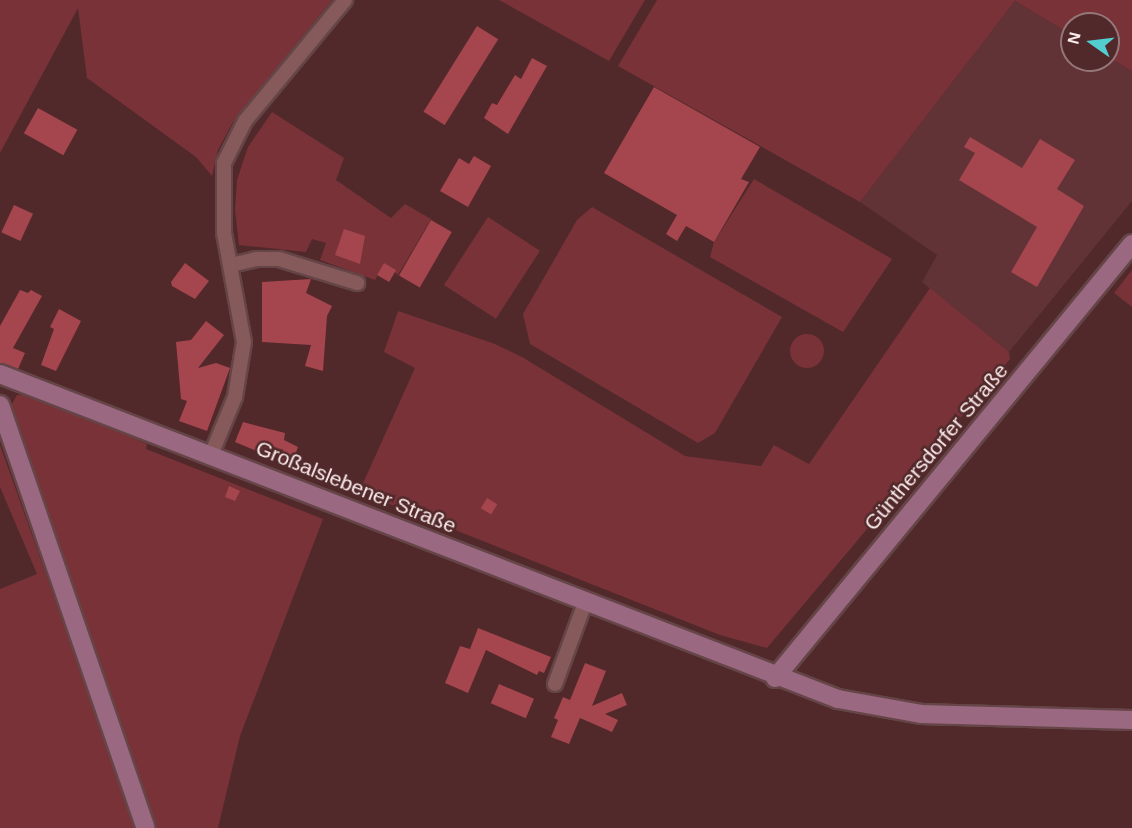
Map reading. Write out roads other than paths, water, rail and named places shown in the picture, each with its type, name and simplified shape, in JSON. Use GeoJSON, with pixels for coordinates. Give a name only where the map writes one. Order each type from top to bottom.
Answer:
{"type":"FeatureCollection","features":[{"type":"Feature","properties":{"kind":"main road","name":"Günthersdorfer Straße"},"geometry":{"type":"LineString","coordinates":[[775,678],[1132,244]]}},
{"type":"Feature","properties":{"kind":"main road","name":"Großalslebener Straße"},"geometry":{"type":"LineString","coordinates":[[0,374],[775,678],[838,699],[895,711],[1132,720]]}},
{"type":"Feature","properties":{"kind":"main road"},"geometry":{"type":"LineString","coordinates":[[0,405],[146,828]]}},
{"type":"Feature","properties":{"kind":"street"},"geometry":{"type":"LineString","coordinates":[[211,455],[235,397],[243,363],[243,326],[231,265],[221,190],[229,148],[245,122],[345,0]]}},
{"type":"Feature","properties":{"kind":"street"},"geometry":{"type":"LineString","coordinates":[[231,265],[256,259],[279,260],[357,283]]}},
{"type":"Feature","properties":{"kind":"street"},"geometry":{"type":"LineString","coordinates":[[555,684],[585,603]]}}]}
